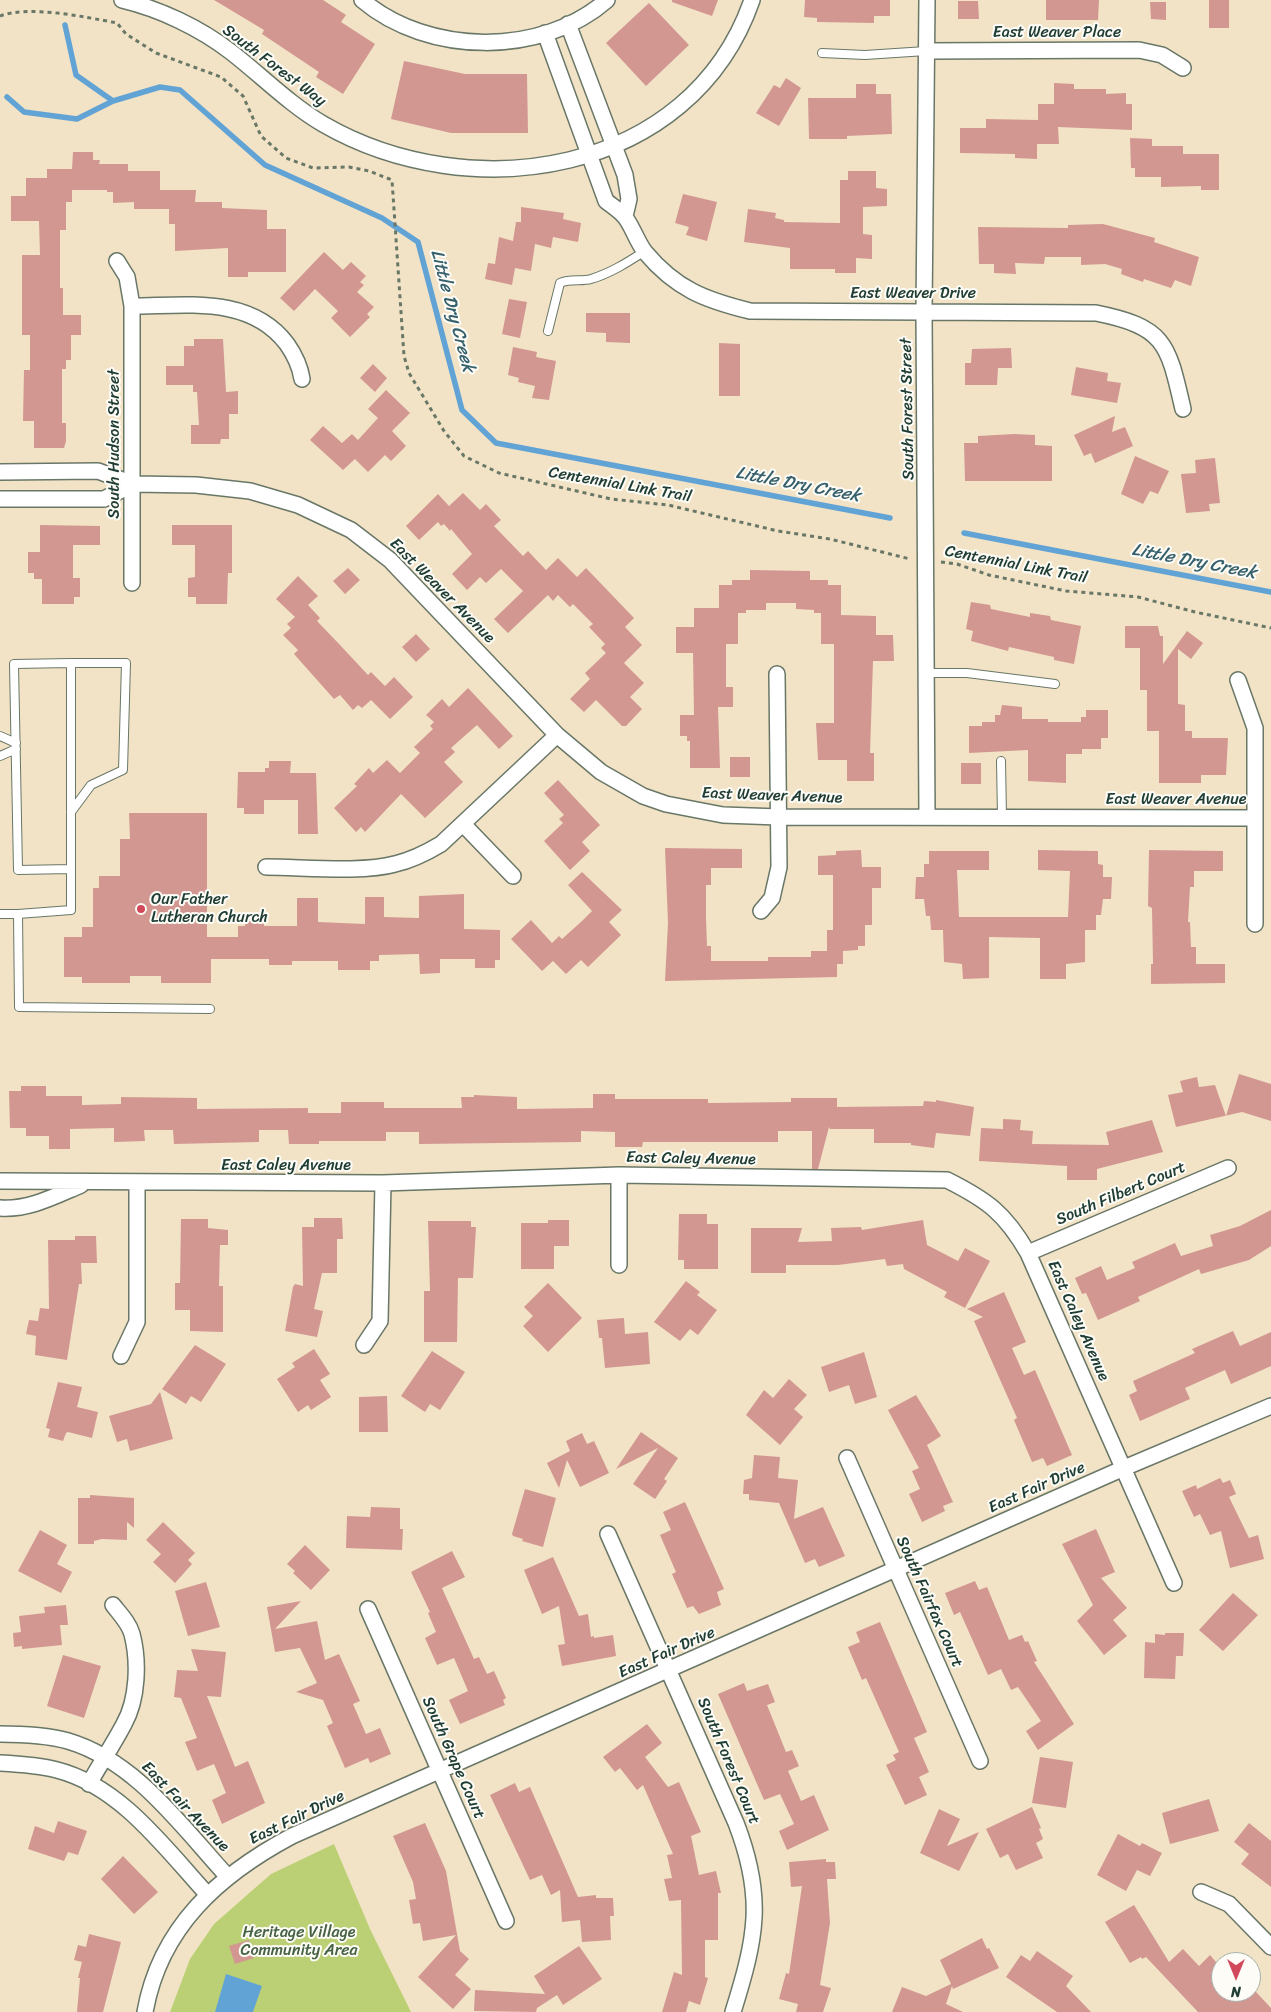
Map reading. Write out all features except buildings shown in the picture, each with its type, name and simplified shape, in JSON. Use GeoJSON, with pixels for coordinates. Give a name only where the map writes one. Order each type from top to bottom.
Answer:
{"type":"FeatureCollection","features":[{"type":"Feature","properties":{"kind":"street","name":"South Forest Way"},"geometry":{"type":"LineString","coordinates":[[122,0],[166,15],[196,30],[230,51],[288,101],[322,124],[358,142],[390,154],[445,167],[477,170],[512,170],[588,156],[614,146],[653,126],[681,104],[709,77],[732,44],[752,0]]}},
{"type":"Feature","properties":{"kind":"street"},"geometry":{"type":"LineString","coordinates":[[362,0],[404,26],[444,38],[488,43],[545,34],[568,24],[607,0]]}},
{"type":"Feature","properties":{"kind":"street","name":"South Forest Street"},"geometry":{"type":"LineString","coordinates":[[927,0],[924,312],[927,561],[927,817]]}},
{"type":"Feature","properties":{"kind":"street"},"geometry":{"type":"LineString","coordinates":[[568,24],[625,174],[629,199],[625,216]]}},
{"type":"Feature","properties":{"kind":"street","name":"East Weaver Drive"},"geometry":{"type":"LineString","coordinates":[[545,34],[606,201],[625,216],[630,229],[645,252],[682,286],[713,302],[750,311],[1096,313],[1127,319],[1143,326],[1162,344],[1174,368],[1183,409]]}},
{"type":"Feature","properties":{"kind":"street","name":"East Weaver Place"},"geometry":{"type":"LineString","coordinates":[[926,51],[1139,50],[1162,55],[1183,68]]}},
{"type":"Feature","properties":{"kind":"street","name":"South Hudson Street"},"geometry":{"type":"LineString","coordinates":[[117,261],[127,277],[132,306],[132,583]]}},
{"type":"Feature","properties":{"kind":"street"},"geometry":{"type":"LineString","coordinates":[[132,306],[220,306],[245,312],[268,324],[278,333],[294,354],[302,379]]}},
{"type":"Feature","properties":{"kind":"street","name":"East Weaver Avenue"},"geometry":{"type":"LineString","coordinates":[[0,472],[98,471],[133,484],[196,485],[250,491],[298,504],[351,530],[390,560],[557,735],[601,772],[643,796],[666,804],[723,815],[779,817],[1255,818]]}},
{"type":"Feature","properties":{"kind":"street","name":"East Weaver Avenue"},"geometry":{"type":"LineString","coordinates":[[0,499],[104,498],[133,484]]}},
{"type":"Feature","properties":{"kind":"street"},"geometry":{"type":"LineString","coordinates":[[760,911],[772,898],[776,886],[779,817],[777,674]]}},
{"type":"Feature","properties":{"kind":"street"},"geometry":{"type":"LineString","coordinates":[[1238,680],[1255,728],[1255,924]]}},
{"type":"Feature","properties":{"kind":"street"},"geometry":{"type":"LineString","coordinates":[[266,867],[358,868],[393,865],[420,856],[441,844],[557,735]]}},
{"type":"Feature","properties":{"kind":"street"},"geometry":{"type":"LineString","coordinates":[[463,824],[513,876]]}},
{"type":"Feature","properties":{"kind":"street","name":"South Filbert Court"},"geometry":{"type":"LineString","coordinates":[[1028,1253],[1228,1168]]}},
{"type":"Feature","properties":{"kind":"street"},"geometry":{"type":"LineString","coordinates":[[618,1175],[619,1265]]}},
{"type":"Feature","properties":{"kind":"street","name":"East Caley Avenue"},"geometry":{"type":"LineString","coordinates":[[0,1181],[87,1183],[383,1183],[618,1175],[947,1180],[979,1196],[1004,1218],[1016,1233],[1028,1253],[1124,1468]]}},
{"type":"Feature","properties":{"kind":"street","name":"East Caley Avenue"},"geometry":{"type":"LineString","coordinates":[[0,1208],[20,1208],[35,1204],[87,1183]]}},
{"type":"Feature","properties":{"kind":"street"},"geometry":{"type":"LineString","coordinates":[[121,1356],[136,1322],[137,1183]]}},
{"type":"Feature","properties":{"kind":"street"},"geometry":{"type":"LineString","coordinates":[[364,1345],[380,1321],[383,1183]]}},
{"type":"Feature","properties":{"kind":"street","name":"East Fair Drive"},"geometry":{"type":"LineString","coordinates":[[145,2012],[155,1974],[164,1953],[190,1913],[207,1894],[228,1877],[267,1850],[292,1836],[670,1671],[1124,1468],[1271,1406]]}},
{"type":"Feature","properties":{"kind":"street","name":"South Fairfax Court"},"geometry":{"type":"LineString","coordinates":[[847,1458],[980,1761]]}},
{"type":"Feature","properties":{"kind":"street"},"geometry":{"type":"LineString","coordinates":[[1124,1468],[1174,1583]]}},
{"type":"Feature","properties":{"kind":"street","name":"South Forest Court"},"geometry":{"type":"LineString","coordinates":[[608,1534],[736,1824],[750,1866],[754,1888],[754,1927],[751,1951],[733,2012]]}},
{"type":"Feature","properties":{"kind":"street"},"geometry":{"type":"LineString","coordinates":[[89,1784],[124,1724],[133,1703],[135,1683],[132,1633],[125,1619],[113,1606]]}},
{"type":"Feature","properties":{"kind":"street","name":"South Grape Court"},"geometry":{"type":"LineString","coordinates":[[368,1609],[506,1921]]}},
{"type":"Feature","properties":{"kind":"street","name":"East Fair Avenue"},"geometry":{"type":"LineString","coordinates":[[0,1734],[46,1736],[85,1747],[104,1757],[124,1770],[145,1788],[228,1877]]}},
{"type":"Feature","properties":{"kind":"street"},"geometry":{"type":"LineString","coordinates":[[0,1763],[57,1770],[75,1776],[108,1794],[129,1811],[207,1894]]}},
{"type":"Feature","properties":{"kind":"street"},"geometry":{"type":"LineString","coordinates":[[1201,1892],[1229,1904],[1271,1947]]}},
{"type":"Feature","properties":{"kind":"lane"},"geometry":{"type":"LineString","coordinates":[[822,53],[865,55],[926,51]]}},
{"type":"Feature","properties":{"kind":"lane"},"geometry":{"type":"LineString","coordinates":[[548,331],[560,283],[569,279],[590,279],[612,271],[645,252]]}},
{"type":"Feature","properties":{"kind":"lane"},"geometry":{"type":"LineString","coordinates":[[0,914],[71,910],[71,663]]}},
{"type":"Feature","properties":{"kind":"lane"},"geometry":{"type":"LineString","coordinates":[[71,812],[91,785],[123,770],[126,663],[14,664],[18,870],[71,869]]}},
{"type":"Feature","properties":{"kind":"lane"},"geometry":{"type":"LineString","coordinates":[[927,673],[967,673],[1055,684]]}},
{"type":"Feature","properties":{"kind":"lane"},"geometry":{"type":"LineString","coordinates":[[0,736],[16,746]]}},
{"type":"Feature","properties":{"kind":"lane"},"geometry":{"type":"LineString","coordinates":[[0,756],[16,746]]}},
{"type":"Feature","properties":{"kind":"lane"},"geometry":{"type":"LineString","coordinates":[[1001,761],[1002,817]]}},
{"type":"Feature","properties":{"kind":"lane"},"geometry":{"type":"LineString","coordinates":[[18,914],[19,1007],[210,1009]]}},
{"type":"Feature","properties":{"kind":"path","name":"Centennial Link Trail"},"geometry":{"type":"LineString","coordinates":[[0,16],[10,12],[69,14],[117,22],[126,34],[156,53],[221,77],[242,96],[261,136],[286,158],[313,168],[350,167],[368,171],[392,180],[404,356],[409,373],[444,431],[464,456],[499,473],[601,496],[668,505],[778,531],[830,539],[909,559],[957,564],[989,575],[1066,590],[1138,597],[1195,612],[1271,628]]}},
{"type":"Feature","properties":{"kind":"green space","name":"Heritage Village Community Area"},"geometry":{"type":"Polygon","coordinates":[[[334,1844],[370,1929],[411,2012],[170,2012],[190,1959],[214,1924],[271,1874],[334,1844]]]}},
{"type":"Feature","properties":{"kind":"water"},"geometry":{"type":"Polygon","coordinates":[[[226,1974],[262,1986],[253,2012],[215,2012],[226,1974]]]}},
{"type":"Feature","properties":{"kind":"waterway"},"geometry":{"type":"LineString","coordinates":[[65,25],[76,75],[113,101]]}},
{"type":"Feature","properties":{"kind":"waterway","name":"Little Dry Creek"},"geometry":{"type":"LineString","coordinates":[[7,97],[24,112],[77,119],[113,101],[160,87],[180,90],[265,165],[382,218],[418,242],[462,410],[496,443],[890,518]]}},
{"type":"Feature","properties":{"kind":"waterway","name":"Little Dry Creek"},"geometry":{"type":"LineString","coordinates":[[964,533],[1271,592]]}},
{"type":"Feature","properties":{"kind":"place","name":"Our Father Lutheran Church"},"geometry":{"type":"Point","coordinates":[141,909]}}]}
